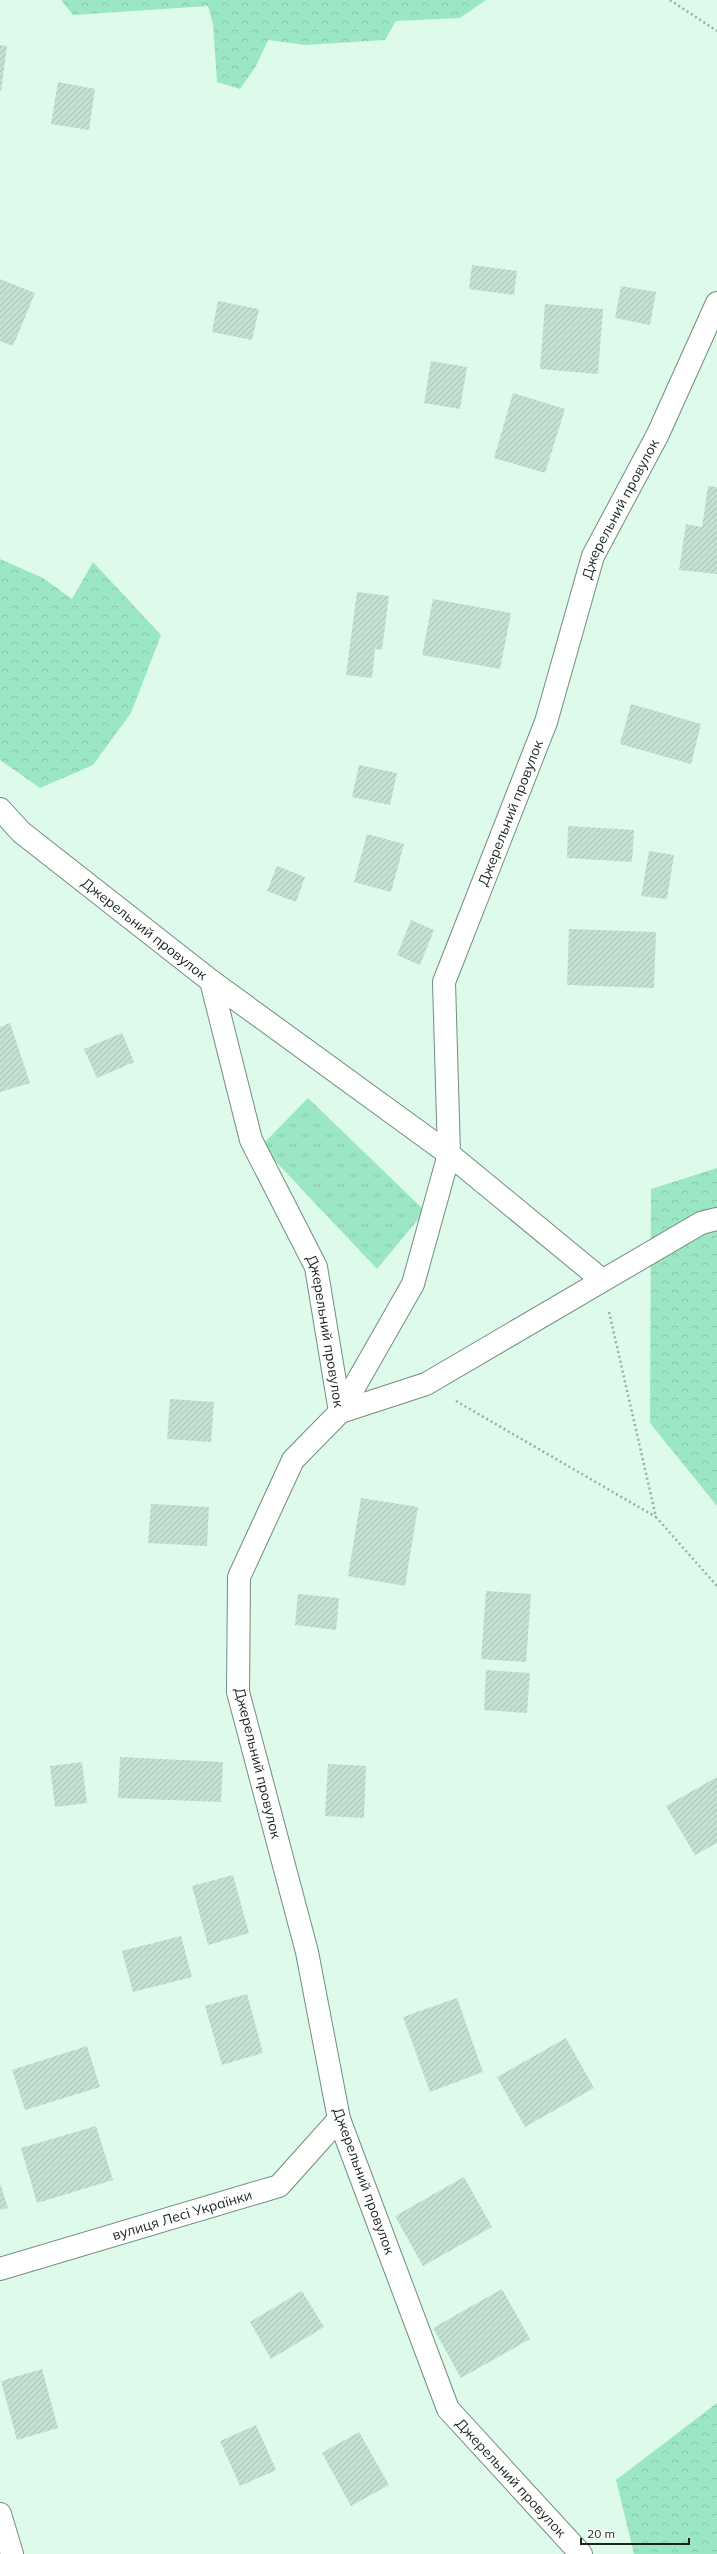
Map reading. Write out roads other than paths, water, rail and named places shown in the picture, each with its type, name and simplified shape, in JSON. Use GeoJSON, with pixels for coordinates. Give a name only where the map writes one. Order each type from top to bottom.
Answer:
{"type":"FeatureCollection","features":[{"type":"Feature","properties":{"kind":"street","name":"Джерельний провулок"},"geometry":{"type":"LineString","coordinates":[[581,2554],[448,2409],[339,2119],[307,1952],[238,1692],[239,1577],[293,1460],[340,1412],[413,1284],[449,1154],[444,982],[546,722],[594,556],[658,434],[717,303]]}},
{"type":"Feature","properties":{"kind":"street","name":"Джерельний провулок"},"geometry":{"type":"LineString","coordinates":[[0,809],[21,832],[211,981],[251,1140],[316,1266],[340,1412]]}},
{"type":"Feature","properties":{"kind":"street"},"geometry":{"type":"LineString","coordinates":[[211,981],[449,1154],[602,1280]]}},
{"type":"Feature","properties":{"kind":"street"},"geometry":{"type":"LineString","coordinates":[[340,1412],[426,1384],[701,1223],[717,1218]]}},
{"type":"Feature","properties":{"kind":"street","name":"вулиця Лесі Українки"},"geometry":{"type":"LineString","coordinates":[[0,2269],[279,2186],[339,2119]]}},
{"type":"Feature","properties":{"kind":"street"},"geometry":{"type":"LineString","coordinates":[[0,2514],[12,2554]]}}]}
